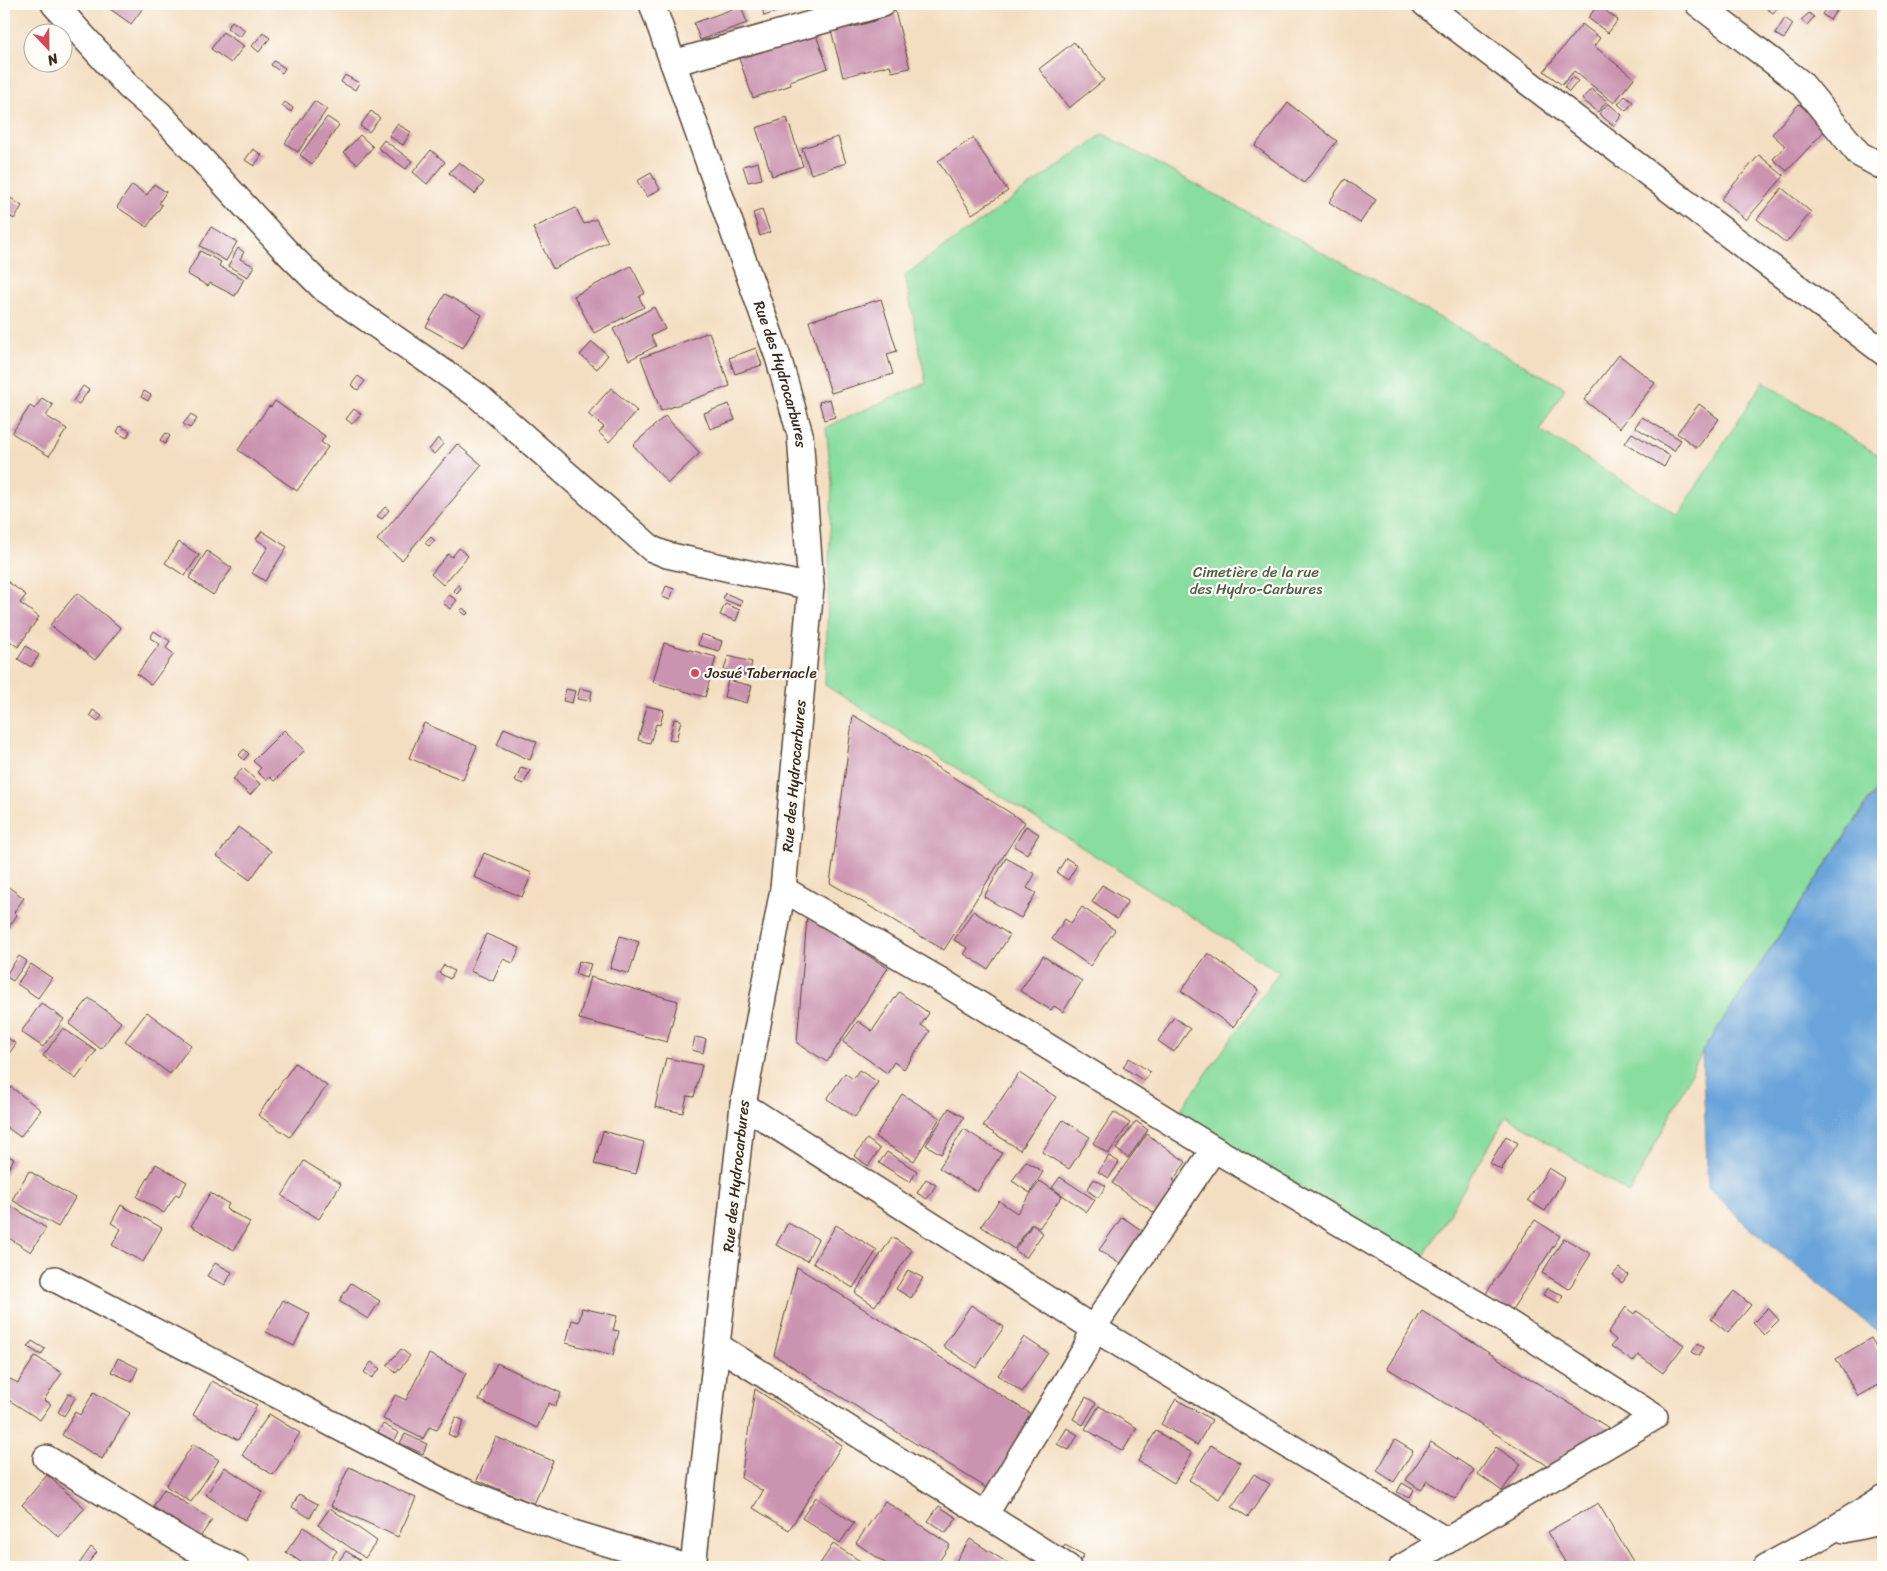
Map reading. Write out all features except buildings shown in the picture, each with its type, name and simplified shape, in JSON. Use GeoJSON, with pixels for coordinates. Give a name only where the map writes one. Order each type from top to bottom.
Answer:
{"type":"FeatureCollection","features":[{"type":"Feature","properties":{"kind":"street"},"geometry":{"type":"LineString","coordinates":[[54,4],[129,86],[160,114],[324,289],[477,395],[652,550],[811,587]]}},
{"type":"Feature","properties":{"kind":"street","name":"Rue des Hydrocarbures"},"geometry":{"type":"LineString","coordinates":[[652,4],[778,357],[800,434],[811,587],[783,889],[743,1105],[693,1567]]}},
{"type":"Feature","properties":{"kind":"street"},"geometry":{"type":"LineString","coordinates":[[673,62],[882,4]]}},
{"type":"Feature","properties":{"kind":"street"},"geometry":{"type":"LineString","coordinates":[[1425,4],[1883,352]]}},
{"type":"Feature","properties":{"kind":"street"},"geometry":{"type":"LineString","coordinates":[[1698,4],[1801,83],[1858,154],[1883,167]]}},
{"type":"Feature","properties":{"kind":"street"},"geometry":{"type":"LineString","coordinates":[[783,889],[938,979],[1214,1149],[1496,1315],[1655,1417],[1402,1567]]}},
{"type":"Feature","properties":{"kind":"street"},"geometry":{"type":"LineString","coordinates":[[743,1105],[1093,1328],[1447,1541]]}},
{"type":"Feature","properties":{"kind":"street"},"geometry":{"type":"LineString","coordinates":[[985,1515],[1086,1348],[1093,1328],[1214,1149]]}},
{"type":"Feature","properties":{"kind":"street"},"geometry":{"type":"LineString","coordinates":[[55,1279],[453,1487],[573,1533],[687,1567]]}},
{"type":"Feature","properties":{"kind":"street"},"geometry":{"type":"LineString","coordinates":[[718,1346],[1068,1567]]}},
{"type":"Feature","properties":{"kind":"street"},"geometry":{"type":"LineString","coordinates":[[46,1458],[192,1547],[236,1567]]}},
{"type":"Feature","properties":{"kind":"street"},"geometry":{"type":"LineString","coordinates":[[1766,1567],[1824,1535],[1883,1498]]}},
{"type":"Feature","properties":{"kind":"street"},"geometry":{"type":"LineString","coordinates":[[1824,1535],[1883,1521]]}},
{"type":"Feature","properties":{"kind":"green space","name":"Cimetière de la rue des Hydro-Carbures"},"geometry":{"type":"Polygon","coordinates":[[[1103,134],[1358,272],[1565,388],[1540,430],[1678,515],[1763,382],[1883,458],[1883,778],[1702,1052],[1630,1194],[1507,1116],[1420,1263],[1179,1112],[1279,972],[825,685],[832,483],[826,427],[926,383],[905,275],[1103,134]]]}},
{"type":"Feature","properties":{"kind":"water"},"geometry":{"type":"Polygon","coordinates":[[[1883,780],[1883,1336],[1749,1228],[1708,1187],[1702,1052],[1883,780]]]}},
{"type":"Feature","properties":{"kind":"place","name":"Josué Tabernacle"},"geometry":{"type":"Point","coordinates":[695,673]}}]}
